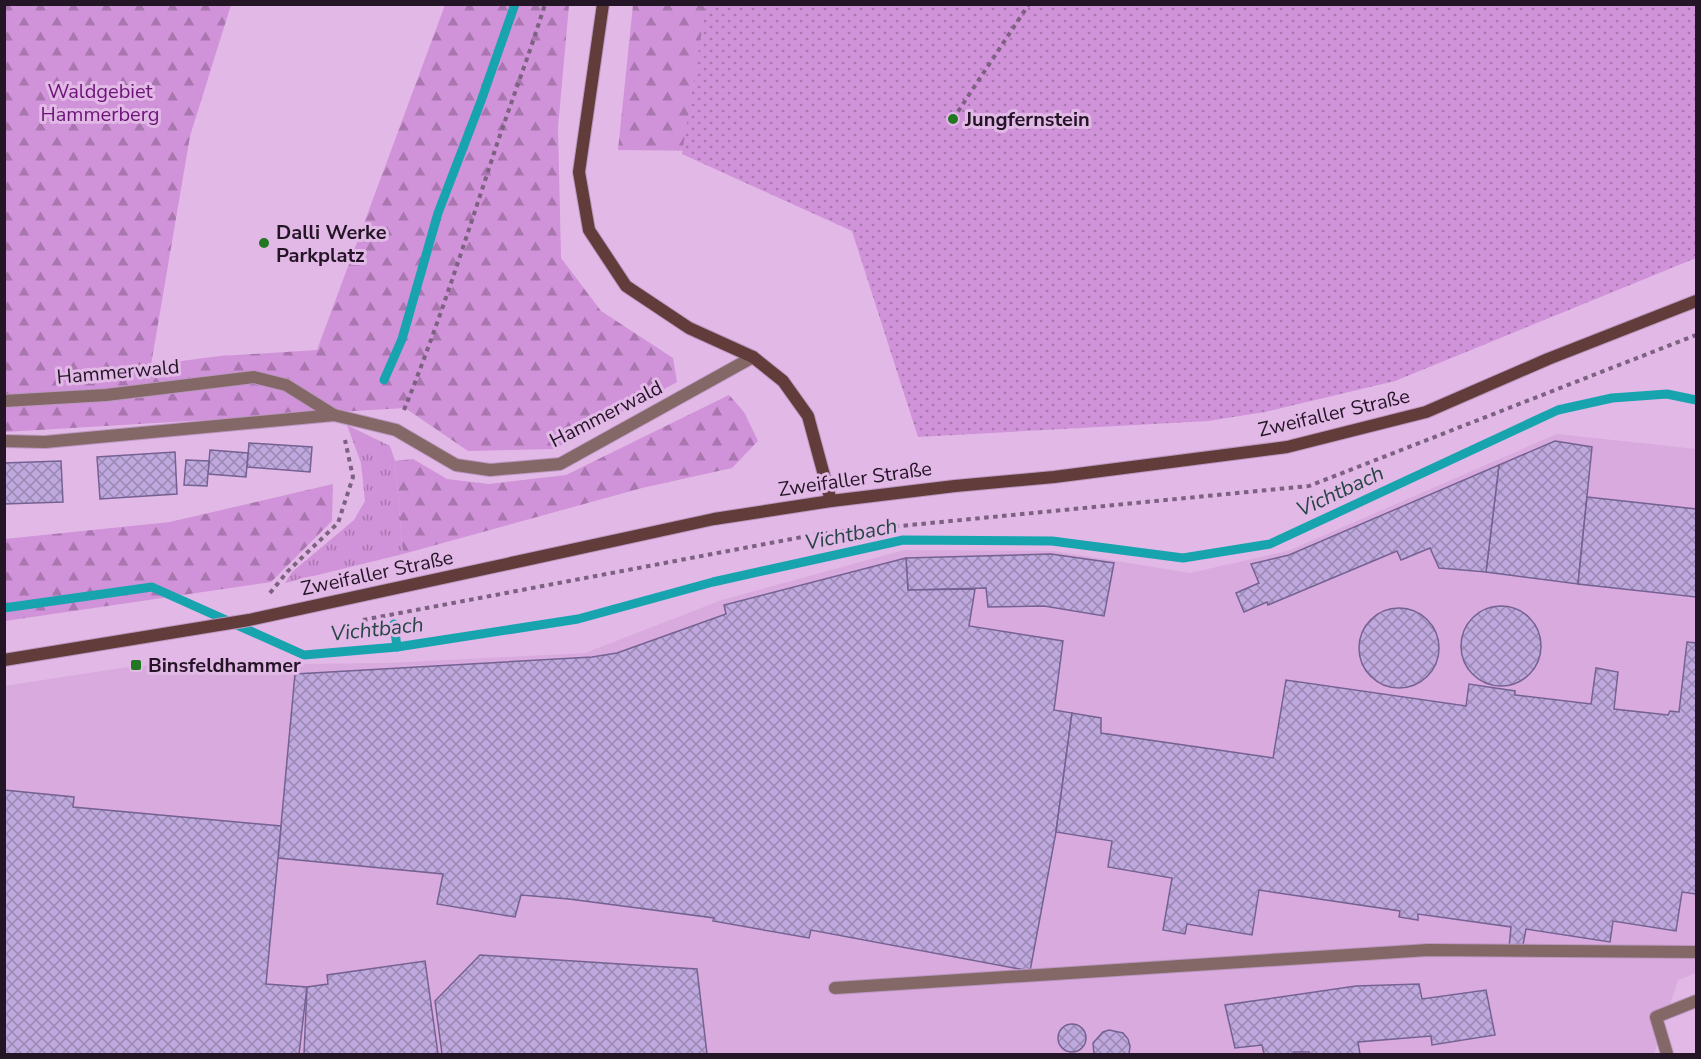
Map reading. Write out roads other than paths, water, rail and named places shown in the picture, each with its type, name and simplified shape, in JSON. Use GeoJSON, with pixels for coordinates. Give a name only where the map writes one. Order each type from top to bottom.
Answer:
{"type":"FeatureCollection","features":[{"type":"Feature","properties":{"kind":"main road"},"geometry":{"type":"LineString","coordinates":[[603,4],[579,172],[589,230],[626,286],[689,328],[753,357],[783,381],[808,416],[831,501]]}},
{"type":"Feature","properties":{"kind":"main road","name":"Zweifaller Straße"},"geometry":{"type":"LineString","coordinates":[[4,660],[249,620],[714,519],[831,501],[1054,477],[1287,447],[1426,412],[1548,358],[1696,301]]}},
{"type":"Feature","properties":{"kind":"street","name":"Hammerwald"},"geometry":{"type":"LineString","coordinates":[[4,401],[106,395],[254,377],[286,385],[334,415],[396,430],[456,465],[490,470],[560,464],[753,357]]}},
{"type":"Feature","properties":{"kind":"street","name":"Hammerwald"},"geometry":{"type":"LineString","coordinates":[[4,441],[45,442],[334,415]]}},
{"type":"Feature","properties":{"kind":"street"},"geometry":{"type":"LineString","coordinates":[[835,988],[1428,950],[1696,952]]}},
{"type":"Feature","properties":{"kind":"street"},"geometry":{"type":"LineString","coordinates":[[1667,1054],[1656,1017],[1696,1001]]}},
{"type":"Feature","properties":{"kind":"waterway"},"geometry":{"type":"LineString","coordinates":[[384,380],[402,339],[438,213],[515,4]]}},
{"type":"Feature","properties":{"kind":"waterway","name":"Vichtbach"},"geometry":{"type":"LineString","coordinates":[[4,608],[152,587],[304,655],[397,647],[578,619],[713,582],[903,540],[1052,541],[1183,558],[1270,544],[1558,410],[1612,398],[1667,394],[1696,400]]}},
{"type":"Feature","properties":{"kind":"waterway"},"geometry":{"type":"LineString","coordinates":[[394,624],[397,647]]}},
{"type":"Feature","properties":{"kind":"place","name":"Jungfernstein"},"geometry":{"type":"Point","coordinates":[953,119]}},
{"type":"Feature","properties":{"kind":"place","name":"Dalli Werke Parkplatz"},"geometry":{"type":"Point","coordinates":[264,243]}},
{"type":"Feature","properties":{"kind":"place","name":"Binsfeldhammer"},"geometry":{"type":"Point","coordinates":[136,665]}},
{"type":"Feature","properties":{"kind":"park label","name":"Waldgebiet Hammerberg"},"geometry":{"type":"Point","coordinates":[100,102]}}]}
